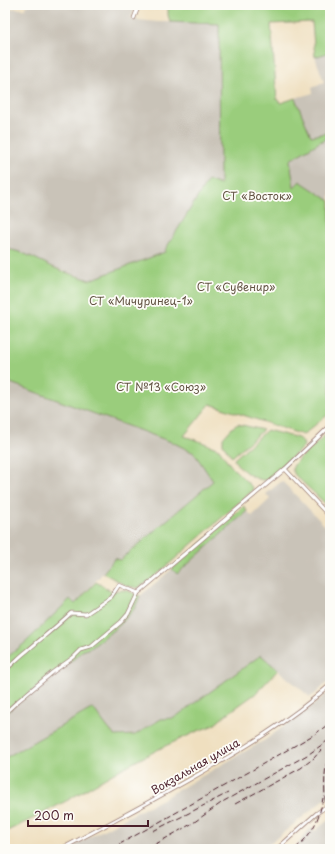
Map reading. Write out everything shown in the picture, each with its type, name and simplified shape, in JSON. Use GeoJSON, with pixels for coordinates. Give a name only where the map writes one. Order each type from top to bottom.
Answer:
{"type":"FeatureCollection","features":[{"type":"Feature","properties":{"kind":"street"},"geometry":{"type":"LineString","coordinates":[[134,18],[139,5]]}},
{"type":"Feature","properties":{"kind":"street"},"geometry":{"type":"LineString","coordinates":[[5,713],[81,650],[91,647],[121,622],[128,614],[138,593],[284,469],[330,426]]}},
{"type":"Feature","properties":{"kind":"street"},"geometry":{"type":"LineString","coordinates":[[284,469],[330,517]]}},
{"type":"Feature","properties":{"kind":"street"},"geometry":{"type":"LineString","coordinates":[[5,670],[71,613],[86,614],[111,597],[119,585],[138,593]]}},
{"type":"Feature","properties":{"kind":"street","name":"Вокзальная улица"},"geometry":{"type":"LineString","coordinates":[[60,849],[236,754],[292,716],[330,685]]}},
{"type":"Feature","properties":{"kind":"street"},"geometry":{"type":"LineString","coordinates":[[277,849],[317,813],[330,804]]}},
{"type":"Feature","properties":{"kind":"shaded area"},"geometry":{"type":"Polygon","coordinates":[[[27,5],[136,5],[131,18],[138,20],[219,24],[220,185],[208,180],[165,252],[90,280],[56,268],[19,252],[7,249],[5,250],[5,8],[25,9],[27,5]]]}},
{"type":"Feature","properties":{"kind":"shaded area"},"geometry":{"type":"Polygon","coordinates":[[[330,52],[330,132],[311,136],[295,98],[313,93],[312,88],[324,82],[315,57],[330,52]]]}},
{"type":"Feature","properties":{"kind":"shaded area"},"geometry":{"type":"Polygon","coordinates":[[[330,136],[330,201],[300,181],[294,188],[290,160],[330,136]]]}},
{"type":"Feature","properties":{"kind":"shaded area"},"geometry":{"type":"Polygon","coordinates":[[[5,381],[174,443],[194,453],[213,481],[120,560],[115,558],[75,604],[70,600],[26,642],[5,659],[5,381]]]}},
{"type":"Feature","properties":{"kind":"shaded area"},"geometry":{"type":"Polygon","coordinates":[[[282,481],[330,531],[330,680],[310,697],[261,655],[174,718],[161,719],[135,735],[115,736],[93,708],[5,758],[5,715],[18,702],[82,651],[91,648],[121,624],[135,608],[140,596],[172,569],[177,574],[247,511],[252,516],[270,499],[266,494],[282,481]]]}},
{"type":"Feature","properties":{"kind":"shaded area"},"geometry":{"type":"Polygon","coordinates":[[[330,691],[330,795],[263,849],[161,849],[159,846],[154,849],[67,849],[164,798],[265,740],[330,691]]]}},
{"type":"Feature","properties":{"kind":"shaded area"},"geometry":{"type":"Polygon","coordinates":[[[330,820],[330,849],[292,849],[298,844],[310,828],[315,831],[330,820]]]}},
{"type":"Feature","properties":{"kind":"green space"},"geometry":{"type":"Polygon","coordinates":[[[168,5],[330,5],[330,52],[315,57],[312,22],[271,24],[277,100],[281,103],[295,98],[311,136],[330,132],[330,136],[290,160],[294,187],[300,181],[330,201],[330,413],[303,435],[210,404],[184,436],[219,449],[231,466],[253,488],[252,491],[152,579],[138,588],[127,586],[103,573],[115,558],[120,560],[213,481],[194,453],[174,443],[5,381],[5,250],[22,253],[59,270],[90,280],[165,252],[208,180],[220,185],[219,24],[170,22],[168,5]]]}},
{"type":"Feature","properties":{"kind":"green space"},"geometry":{"type":"Polygon","coordinates":[[[238,424],[263,430],[232,457],[223,444],[223,438],[233,427],[238,424]]]}},
{"type":"Feature","properties":{"kind":"green space"},"geometry":{"type":"Polygon","coordinates":[[[267,430],[298,438],[303,442],[304,446],[268,480],[264,480],[248,474],[239,467],[234,459],[267,430]]]}},
{"type":"Feature","properties":{"kind":"green space"},"geometry":{"type":"Polygon","coordinates":[[[330,431],[330,508],[295,475],[292,469],[295,463],[330,431]]]}},
{"type":"Feature","properties":{"kind":"green space"},"geometry":{"type":"Polygon","coordinates":[[[244,506],[247,511],[177,574],[172,569],[244,506]]]}},
{"type":"Feature","properties":{"kind":"green space"},"geometry":{"type":"Polygon","coordinates":[[[96,582],[111,591],[126,590],[140,596],[135,608],[121,624],[91,648],[82,651],[74,659],[18,702],[5,715],[5,659],[26,642],[70,599],[75,604],[96,582]]]}},
{"type":"Feature","properties":{"kind":"green space"},"geometry":{"type":"Polygon","coordinates":[[[261,655],[278,670],[255,694],[214,725],[163,747],[121,769],[68,800],[5,832],[5,758],[93,708],[115,736],[135,735],[161,719],[174,718],[261,655]]]}},
{"type":"Feature","properties":{"kind":"railway"},"geometry":{"type":"LineString","coordinates":[[111,849],[256,768],[315,734],[330,723]]}},
{"type":"Feature","properties":{"kind":"railway"},"geometry":{"type":"LineString","coordinates":[[147,849],[193,823],[224,801],[309,754],[330,739]]}},
{"type":"Feature","properties":{"kind":"railway"},"geometry":{"type":"LineString","coordinates":[[235,804],[301,768],[314,758],[321,750]]}},
{"type":"Feature","properties":{"kind":"railway"},"geometry":{"type":"LineString","coordinates":[[330,752],[327,759],[325,784],[326,809],[330,823]]}},
{"type":"Feature","properties":{"kind":"railway"},"geometry":{"type":"LineString","coordinates":[[153,831],[228,793]]}},
{"type":"Feature","properties":{"kind":"railway"},"geometry":{"type":"LineString","coordinates":[[295,849],[306,838],[314,826],[323,798]]}},
{"type":"Feature","properties":{"kind":"park label","name":"СТ «Восток»"},"geometry":{"type":"Point","coordinates":[257,195]}},
{"type":"Feature","properties":{"kind":"park label","name":"СТ «Сувенир»"},"geometry":{"type":"Point","coordinates":[236,286]}},
{"type":"Feature","properties":{"kind":"park label","name":"СТ «Мичуринец-1»"},"geometry":{"type":"Point","coordinates":[141,300]}},
{"type":"Feature","properties":{"kind":"park label","name":"СТ №13 «Союз»"},"geometry":{"type":"Point","coordinates":[161,386]}}]}
